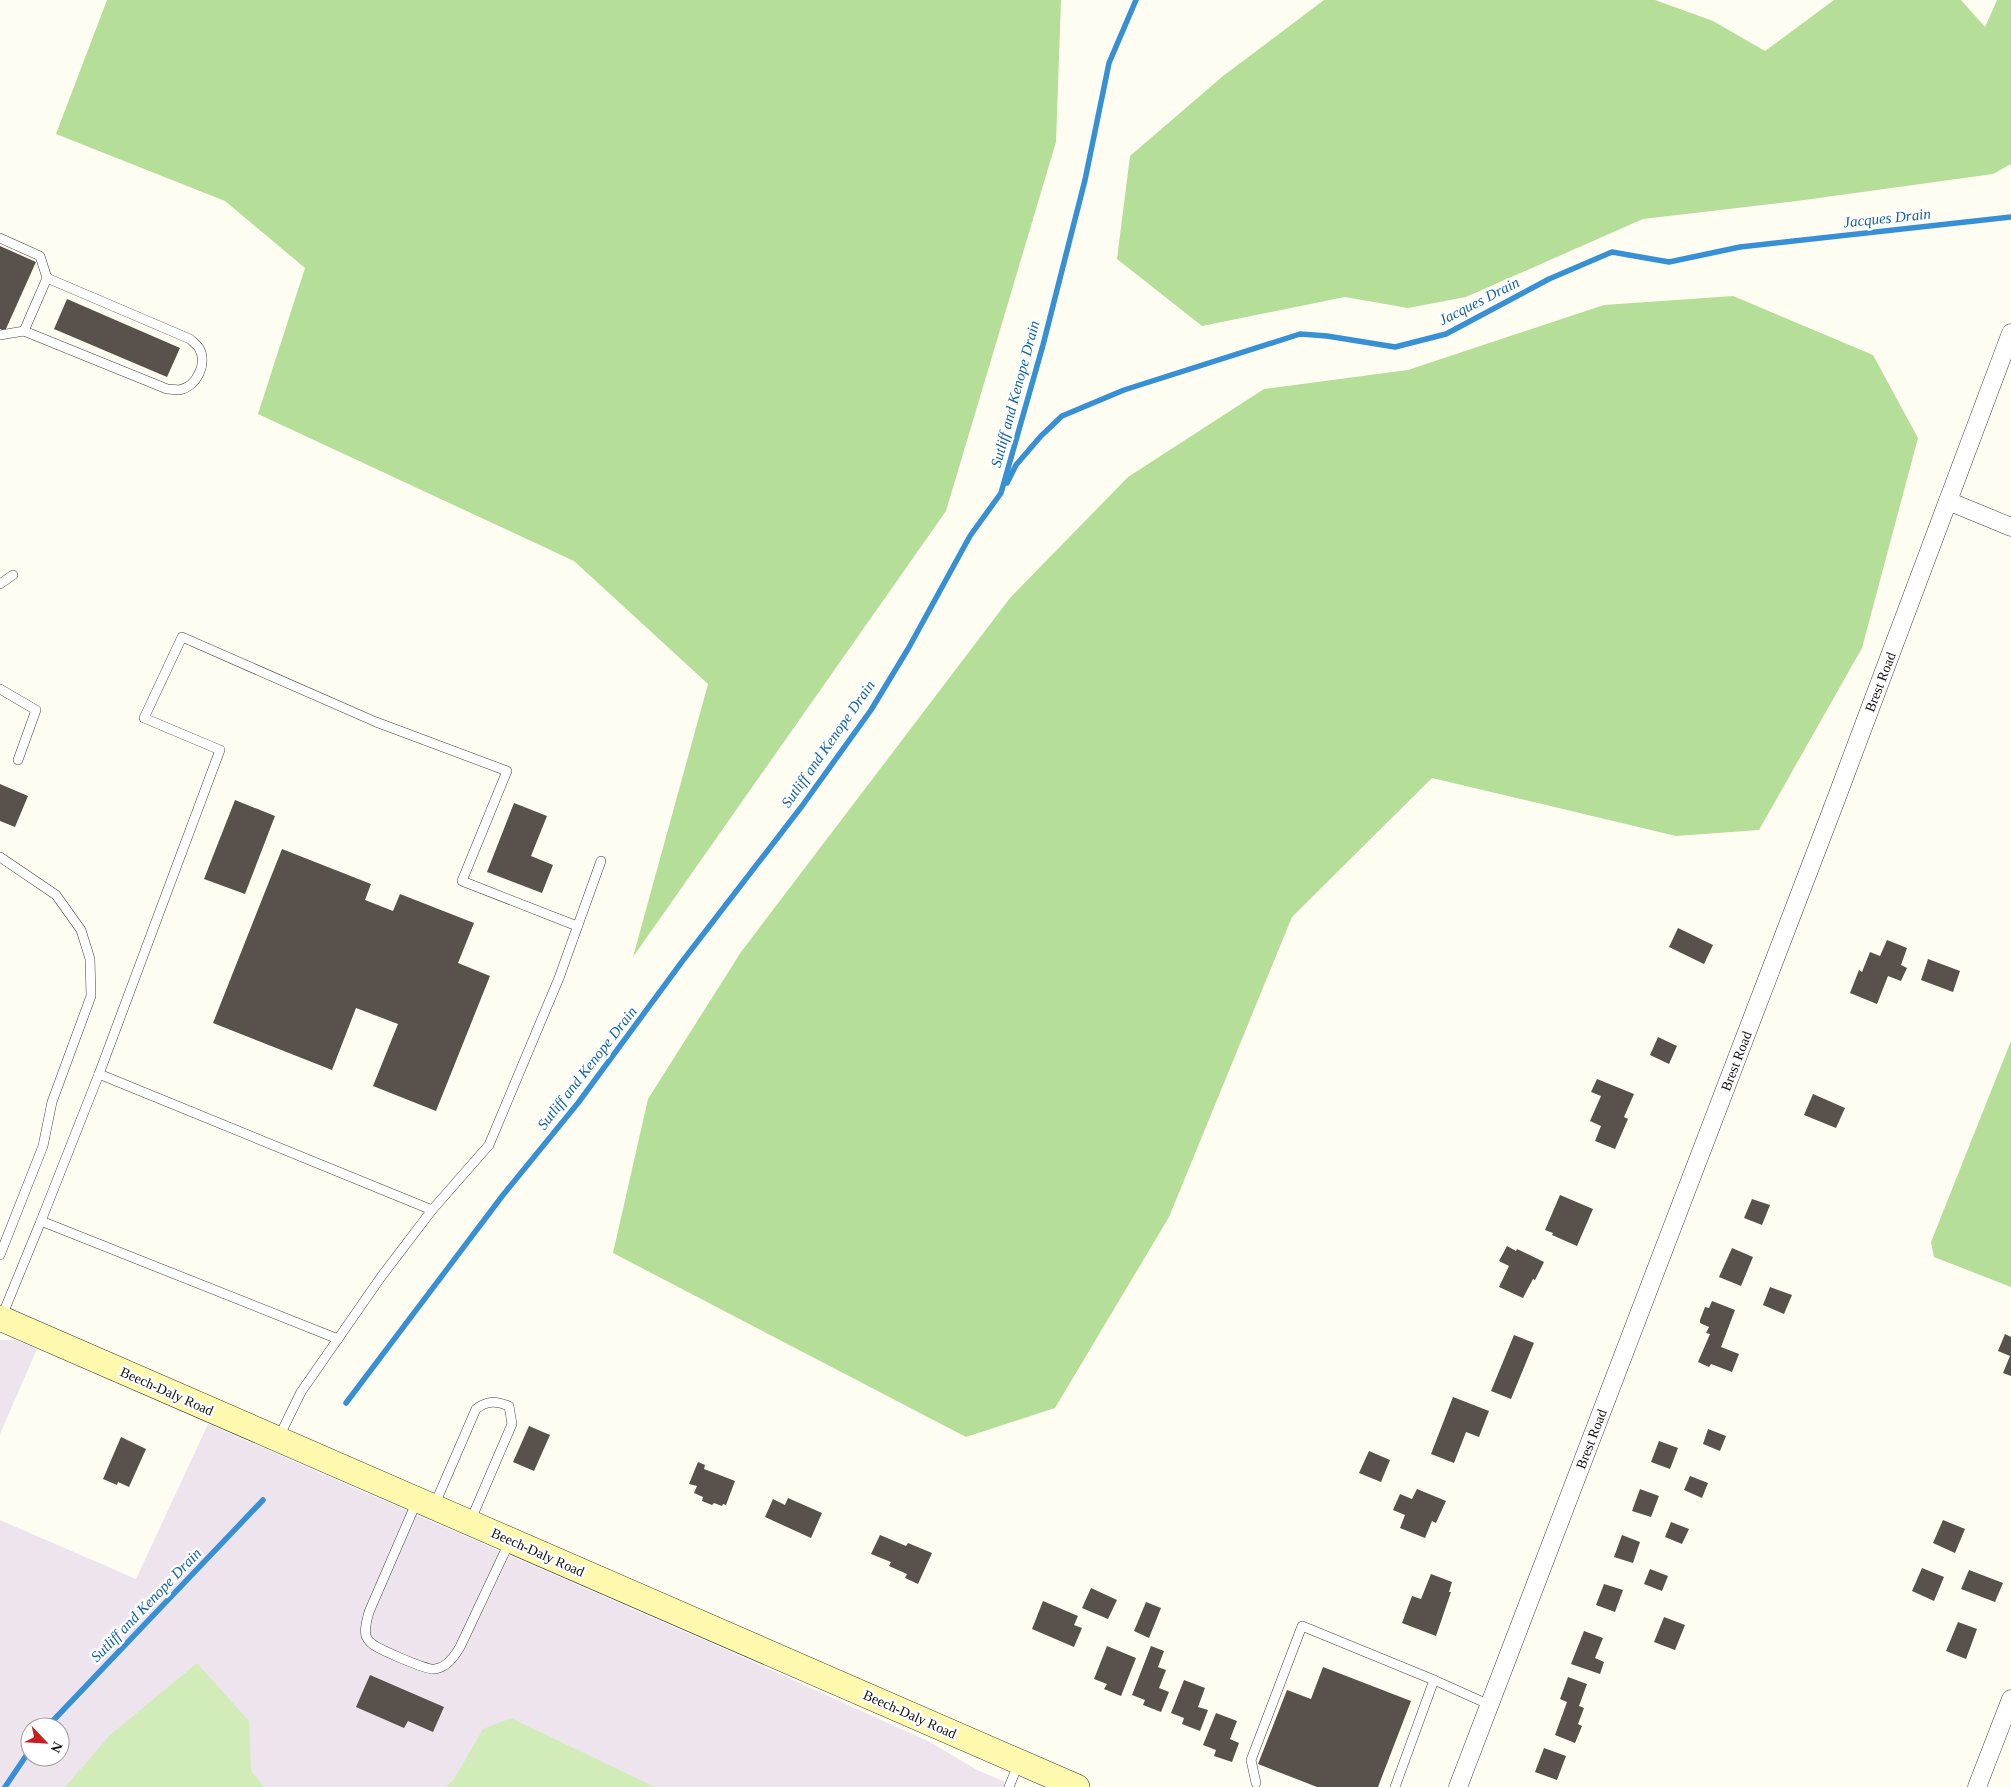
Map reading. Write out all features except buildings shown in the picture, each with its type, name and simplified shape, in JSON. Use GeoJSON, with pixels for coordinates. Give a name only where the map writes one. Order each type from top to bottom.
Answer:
{"type":"FeatureCollection","features":[{"type":"Feature","properties":{"kind":"street","name":"Brest Road"},"geometry":{"type":"LineString","coordinates":[[1458,1787],[1832,811],[2011,333]]}},
{"type":"Feature","properties":{"kind":"street"},"geometry":{"type":"LineString","coordinates":[[1948,501],[2011,527]]}},
{"type":"Feature","properties":{"kind":"street","name":"Beech-Daly Road"},"geometry":{"type":"LineString","coordinates":[[1,1318],[1077,1787]]}},
{"type":"Feature","properties":{"kind":"street"},"geometry":{"type":"LineString","coordinates":[[1978,1787],[2011,1699]]}},
{"type":"Feature","properties":{"kind":"lane"},"geometry":{"type":"LineString","coordinates":[[0,238],[40,256],[47,278],[24,331]]}},
{"type":"Feature","properties":{"kind":"lane"},"geometry":{"type":"LineString","coordinates":[[0,336],[24,331],[167,389],[180,390],[192,384],[200,372],[202,360],[199,348],[190,339],[47,278]]}},
{"type":"Feature","properties":{"kind":"lane"},"geometry":{"type":"LineString","coordinates":[[0,584],[13,575]]}},
{"type":"Feature","properties":{"kind":"lane"},"geometry":{"type":"LineString","coordinates":[[1,1318],[98,1074],[220,750],[144,718],[182,637],[376,722],[507,771],[462,881],[577,926]]}},
{"type":"Feature","properties":{"kind":"lane"},"geometry":{"type":"LineString","coordinates":[[0,689],[36,710],[18,760]]}},
{"type":"Feature","properties":{"kind":"lane"},"geometry":{"type":"LineString","coordinates":[[0,857],[56,895],[81,930],[90,959],[91,996],[52,1102],[43,1146],[0,1255]]}},
{"type":"Feature","properties":{"kind":"lane"},"geometry":{"type":"LineString","coordinates":[[278,1439],[301,1392],[381,1277],[432,1210],[488,1145],[559,978],[601,861]]}},
{"type":"Feature","properties":{"kind":"lane"},"geometry":{"type":"LineString","coordinates":[[98,1074],[432,1210]]}},
{"type":"Feature","properties":{"kind":"lane"},"geometry":{"type":"LineString","coordinates":[[41,1221],[338,1338]]}},
{"type":"Feature","properties":{"kind":"lane"},"geometry":{"type":"LineString","coordinates":[[470,1522],[512,1424],[509,1406],[497,1401],[484,1403],[476,1409],[425,1503],[369,1612],[365,1624],[366,1636],[370,1643],[432,1670],[443,1667],[454,1657],[510,1540]]}},
{"type":"Feature","properties":{"kind":"lane"},"geometry":{"type":"LineString","coordinates":[[1266,1787],[1255,1785],[1251,1760],[1302,1626],[1490,1705]]}},
{"type":"Feature","properties":{"kind":"lane"},"geometry":{"type":"LineString","coordinates":[[1396,1787],[1434,1680]]}},
{"type":"Feature","properties":{"kind":"lane"},"geometry":{"type":"LineString","coordinates":[[1010,1787],[1020,1762]]}},
{"type":"Feature","properties":{"kind":"shaded area"},"geometry":{"type":"Polygon","coordinates":[[[0,1340],[16,1340],[37,1349],[0,1434],[0,1340]]]}},
{"type":"Feature","properties":{"kind":"shaded area"},"geometry":{"type":"Polygon","coordinates":[[[208,1424],[738,1655],[930,1742],[977,1770],[1017,1787],[0,1787],[0,1520],[136,1579],[208,1424]]]}},
{"type":"Feature","properties":{"kind":"green space"},"geometry":{"type":"Polygon","coordinates":[[[107,0],[1061,0],[1056,142],[946,511],[633,957],[708,684],[574,561],[258,414],[305,268],[225,201],[56,134],[107,0]]]}},
{"type":"Feature","properties":{"kind":"green space"},"geometry":{"type":"Polygon","coordinates":[[[1324,0],[1655,0],[1713,21],[1765,51],[1834,0],[1961,0],[1985,27],[1997,0],[2011,0],[2011,164],[1993,174],[1797,201],[1643,219],[1466,297],[1408,308],[1345,297],[1202,326],[1117,259],[1130,156],[1223,76],[1324,0]]]}},
{"type":"Feature","properties":{"kind":"green space"},"geometry":{"type":"Polygon","coordinates":[[[1733,296],[1873,355],[1918,438],[1862,648],[1759,830],[1676,836],[1432,778],[1292,917],[1169,1217],[1055,1408],[966,1437],[613,1253],[648,1099],[741,952],[1010,598],[1128,477],[1264,389],[1408,370],[1604,305],[1733,296]]]}},
{"type":"Feature","properties":{"kind":"green space"},"geometry":{"type":"Polygon","coordinates":[[[2011,1041],[2011,1287],[1934,1257],[1931,1242],[2011,1041]]]}},
{"type":"Feature","properties":{"kind":"green space"},"geometry":{"type":"Polygon","coordinates":[[[197,1663],[249,1721],[251,1771],[264,1787],[65,1787],[110,1735],[197,1663]]]}},
{"type":"Feature","properties":{"kind":"green space"},"geometry":{"type":"Polygon","coordinates":[[[511,1718],[655,1787],[446,1787],[454,1779],[483,1729],[511,1718]]]}},
{"type":"Feature","properties":{"kind":"waterway","name":"Sutliff and Kenope Drain"},"geometry":{"type":"LineString","coordinates":[[346,1403],[503,1195],[578,1103],[681,963],[802,806],[871,710],[908,649],[970,536],[1001,493],[1043,345],[1085,180],[1109,63],[1136,0]]}},
{"type":"Feature","properties":{"kind":"waterway","name":"Jacques Drain"},"geometry":{"type":"LineString","coordinates":[[1007,483],[1016,465],[1041,436],[1062,416],[1124,390],[1300,334],[1327,336],[1395,347],[1446,334],[1549,279],[1612,252],[1669,262],[1740,247],[2011,217]]}},
{"type":"Feature","properties":{"kind":"waterway","name":"Sutliff and Kenope Drain"},"geometry":{"type":"LineString","coordinates":[[57,1717],[263,1500]]}},
{"type":"Feature","properties":{"kind":"waterway","name":"Sutliff and Kenope Drain"},"geometry":{"type":"LineString","coordinates":[[5,1787],[20,1765]]}}]}
